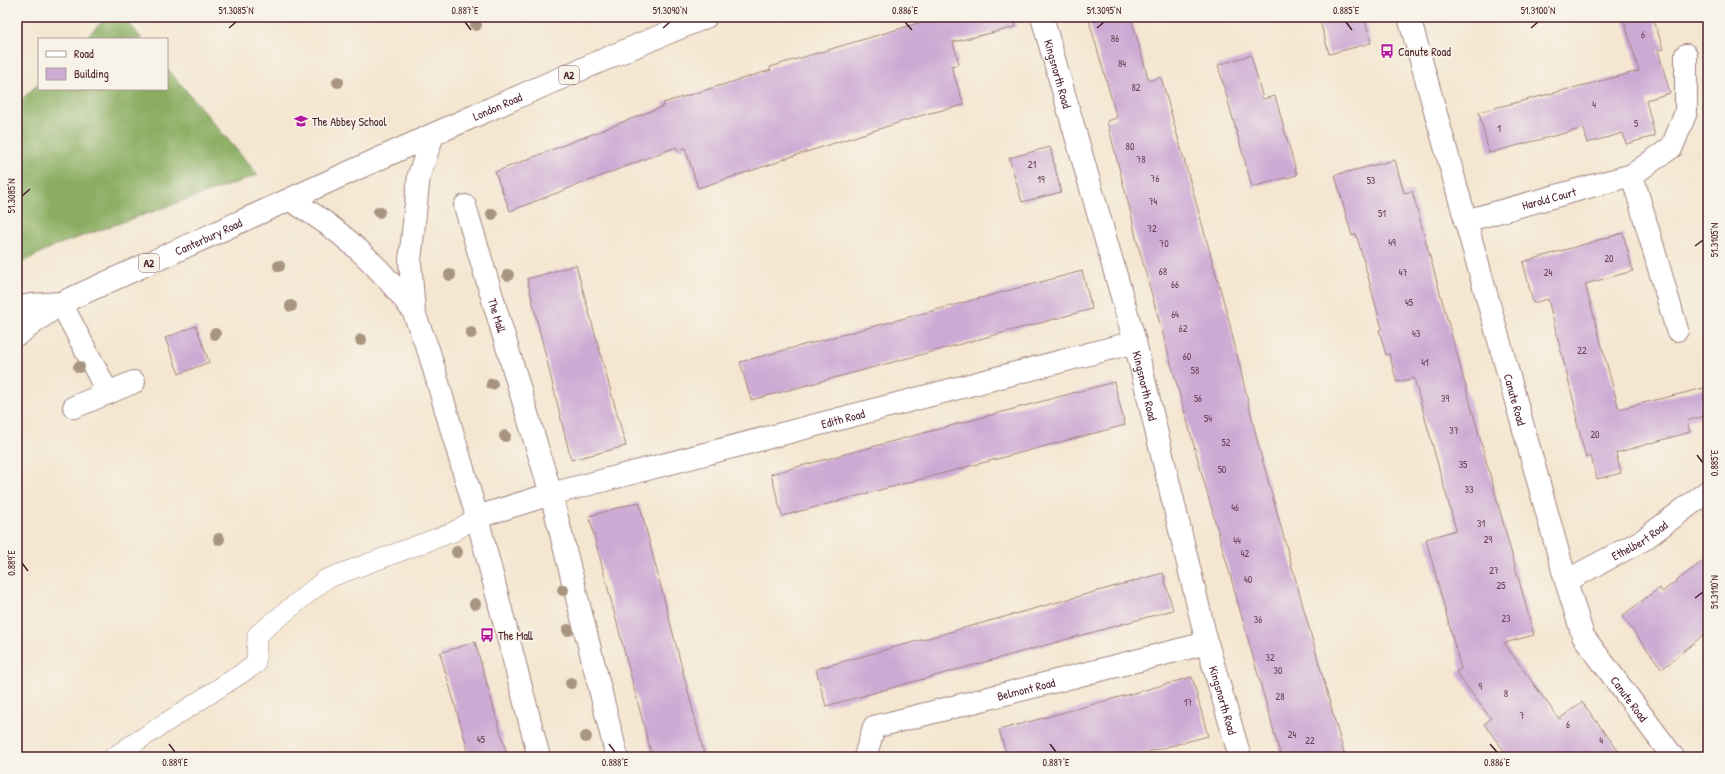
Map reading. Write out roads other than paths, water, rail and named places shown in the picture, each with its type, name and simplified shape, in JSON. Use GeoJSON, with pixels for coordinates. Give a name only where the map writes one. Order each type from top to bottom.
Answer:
{"type":"FeatureCollection","features":[{"type":"Feature","properties":{"kind":"street","name":"London Road"},"geometry":{"type":"LineString","coordinates":[[290,200],[433,135],[706,17]]}},
{"type":"Feature","properties":{"kind":"street","name":"Kingsnorth Road"},"geometry":{"type":"LineString","coordinates":[[1042,17],[1135,342],[1207,643],[1240,757]]}},
{"type":"Feature","properties":{"kind":"street","name":"Canute Road"},"geometry":{"type":"LineString","coordinates":[[1409,17],[1566,581],[1583,636],[1673,757]]}},
{"type":"Feature","properties":{"kind":"street","name":"Harold Court"},"geometry":{"type":"LineString","coordinates":[[1465,221],[1632,175],[1672,147],[1686,112],[1686,55]]}},
{"type":"Feature","properties":{"kind":"street"},"geometry":{"type":"LineString","coordinates":[[414,313],[410,261],[419,175],[433,135]]}},
{"type":"Feature","properties":{"kind":"street"},"geometry":{"type":"LineString","coordinates":[[1632,175],[1677,330]]}},
{"type":"Feature","properties":{"kind":"street"},"geometry":{"type":"LineString","coordinates":[[290,200],[320,218],[370,259],[394,286],[414,313],[429,352],[477,517],[539,757]]}},
{"type":"Feature","properties":{"kind":"street","name":"Canterbury Road"},"geometry":{"type":"LineString","coordinates":[[17,335],[61,303],[290,200]]}},
{"type":"Feature","properties":{"kind":"street","name":"The Mall"},"geometry":{"type":"LineString","coordinates":[[465,206],[551,494],[617,757]]}},
{"type":"Feature","properties":{"kind":"street"},"geometry":{"type":"LineString","coordinates":[[61,303],[108,393]]}},
{"type":"Feature","properties":{"kind":"street","name":"Canterbury Road"},"geometry":{"type":"LineString","coordinates":[[17,308],[31,305],[61,303]]}},
{"type":"Feature","properties":{"kind":"street","name":"Edith Road"},"geometry":{"type":"LineString","coordinates":[[551,494],[1135,342]]}},
{"type":"Feature","properties":{"kind":"street"},"geometry":{"type":"LineString","coordinates":[[74,407],[134,382]]}},
{"type":"Feature","properties":{"kind":"street","name":"Ethelbert Road"},"geometry":{"type":"LineString","coordinates":[[1566,581],[1643,540],[1708,491]]}},
{"type":"Feature","properties":{"kind":"street"},"geometry":{"type":"LineString","coordinates":[[477,517],[551,494]]}},
{"type":"Feature","properties":{"kind":"street","name":"Belmont Road"},"geometry":{"type":"LineString","coordinates":[[865,757],[874,727],[1207,643]]}},
{"type":"Feature","properties":{"kind":"lane"},"geometry":{"type":"LineString","coordinates":[[113,757],[256,664],[257,635],[326,579],[453,532],[477,517]]}},
{"type":"Feature","properties":{"kind":"place","name":"Canute Road"},"geometry":{"type":"Point","coordinates":[1387,51]}},
{"type":"Feature","properties":{"kind":"place","name":"The Abbey School"},"geometry":{"type":"Point","coordinates":[301,121]}},
{"type":"Feature","properties":{"kind":"place","name":"The Mall"},"geometry":{"type":"Point","coordinates":[487,635]}}]}
